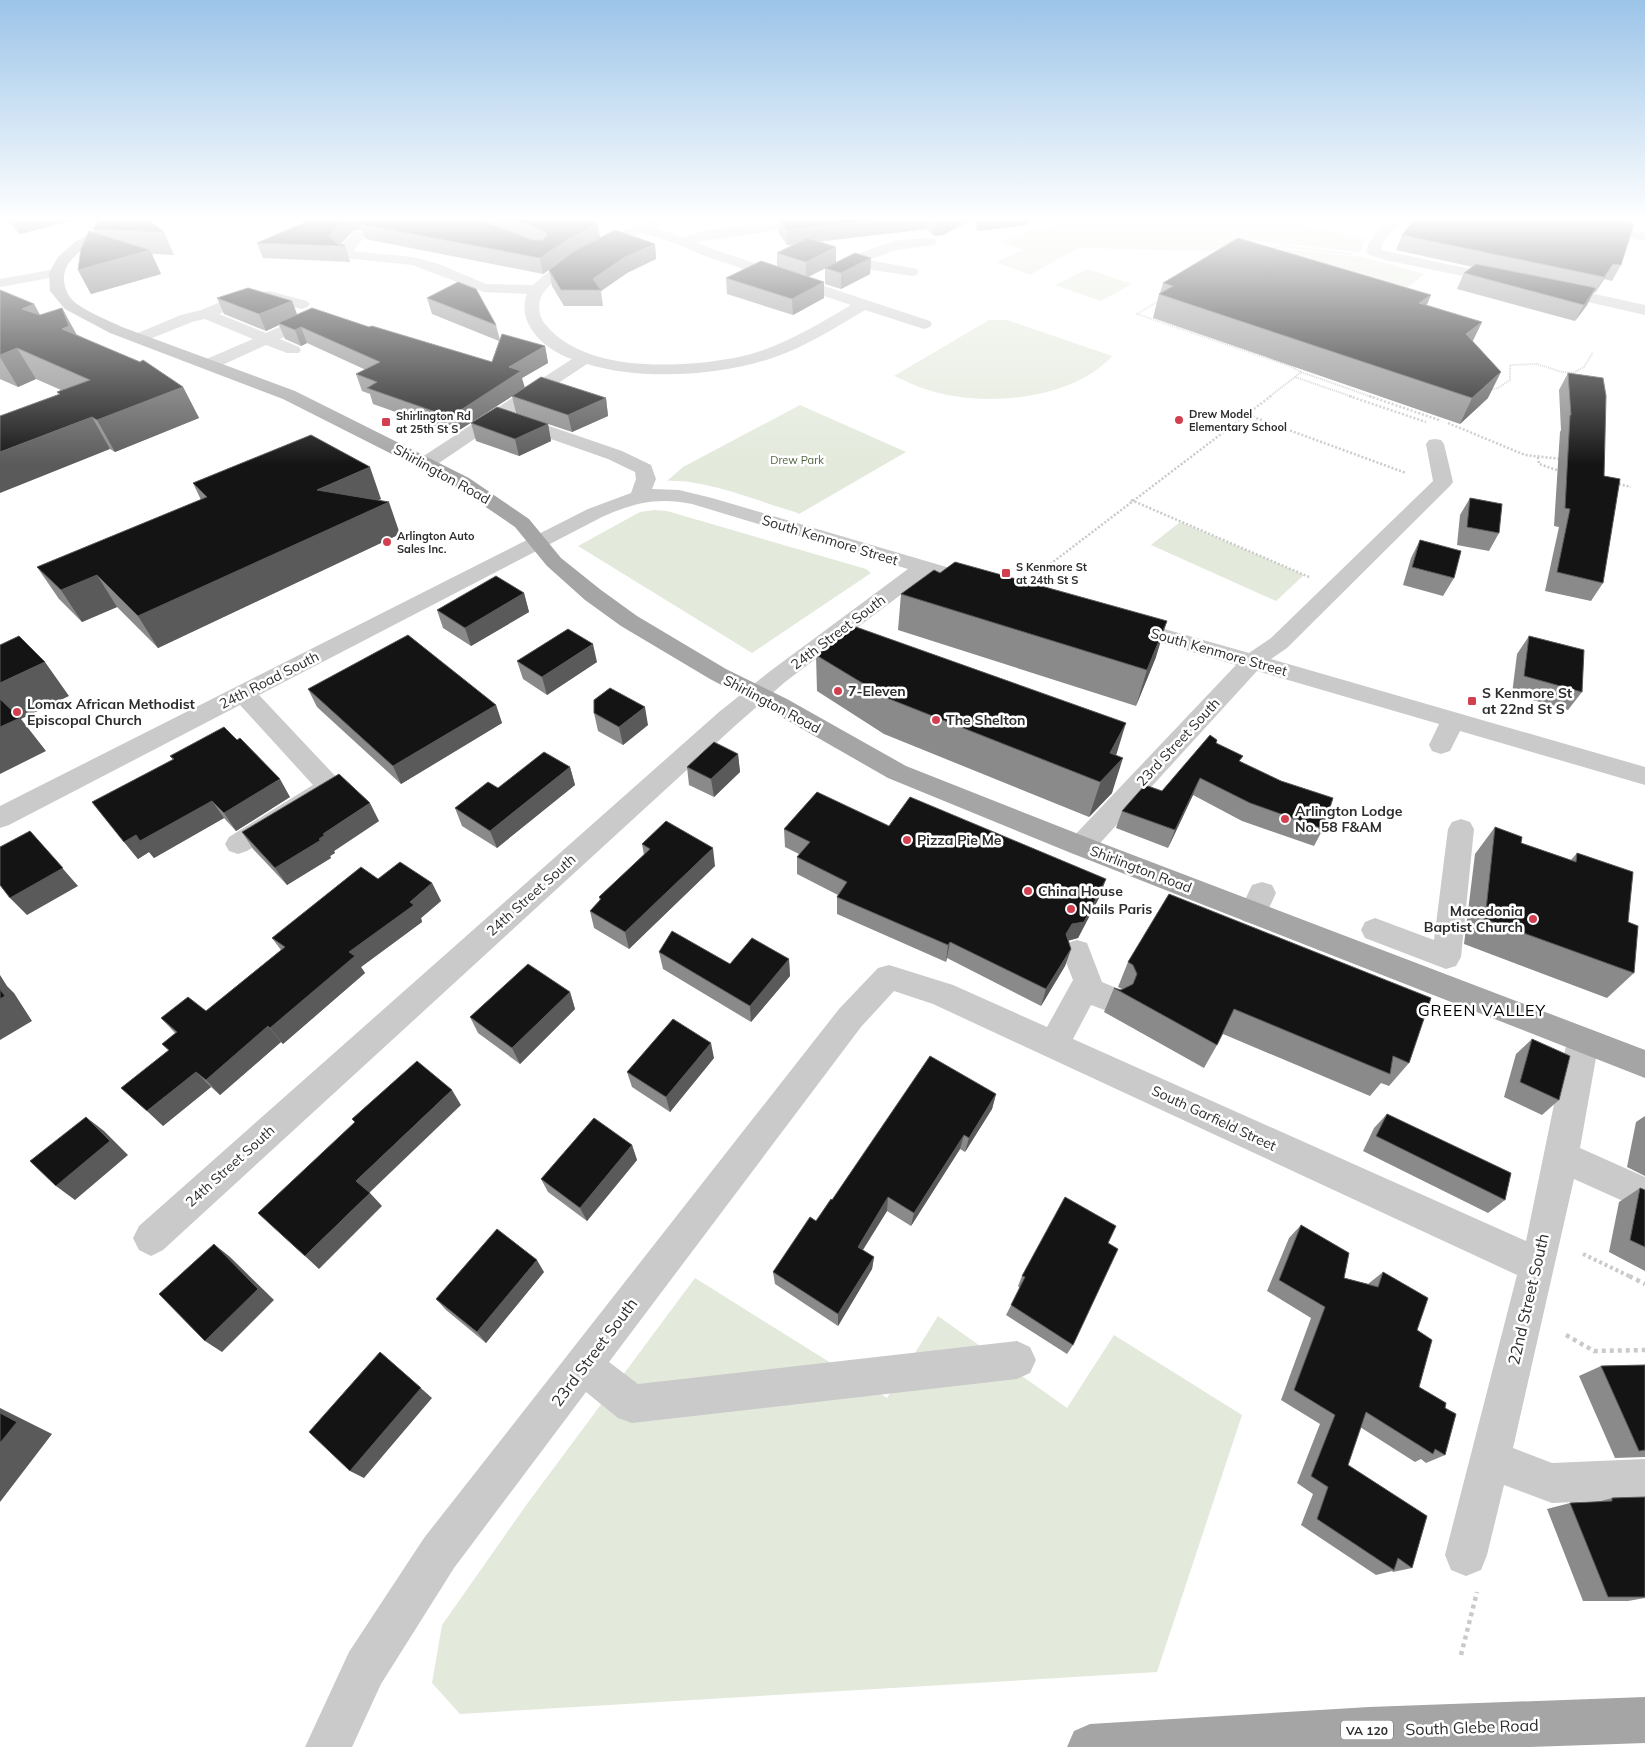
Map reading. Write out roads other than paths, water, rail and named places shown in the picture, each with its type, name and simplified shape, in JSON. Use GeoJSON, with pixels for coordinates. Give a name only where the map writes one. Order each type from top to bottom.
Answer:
{"type":"FeatureCollection","features":[{"type":"Feature","properties":{"kind":"main road","name":"Shirlington Road"},"geometry":{"type":"LineString","coordinates":[[66,302],[70,306],[88,317],[289,395],[462,482],[522,523],[554,562],[593,595],[629,621],[718,674],[897,772],[1081,846],[1372,941],[1583,1041],[1645,1064]]}},
{"type":"Feature","properties":{"kind":"main road","name":"South Glebe Road"},"geometry":{"type":"LineString","coordinates":[[1090,1747],[1371,1738],[1645,1720]]}},
{"type":"Feature","properties":{"kind":"street"},"geometry":{"type":"LineString","coordinates":[[139,338],[187,318],[206,314],[234,302]]}},
{"type":"Feature","properties":{"kind":"street"},"geometry":{"type":"LineString","coordinates":[[292,302],[302,304]]}},
{"type":"Feature","properties":{"kind":"street"},"geometry":{"type":"LineString","coordinates":[[533,302],[531,307],[533,320],[541,333],[557,346],[585,358],[620,366],[663,370],[719,370],[769,355],[802,340],[864,304]]}},
{"type":"Feature","properties":{"kind":"street"},"geometry":{"type":"LineString","coordinates":[[857,302],[924,324]]}},
{"type":"Feature","properties":{"kind":"street"},"geometry":{"type":"LineString","coordinates":[[1605,302],[1645,310]]}},
{"type":"Feature","properties":{"kind":"street"},"geometry":{"type":"LineString","coordinates":[[206,314],[293,350]]}},
{"type":"Feature","properties":{"kind":"street"},"geometry":{"type":"LineString","coordinates":[[210,364],[318,316],[332,321]]}},
{"type":"Feature","properties":{"kind":"street"},"geometry":{"type":"LineString","coordinates":[[426,463],[585,358]]}},
{"type":"Feature","properties":{"kind":"street"},"geometry":{"type":"LineString","coordinates":[[559,375],[579,382]]}},
{"type":"Feature","properties":{"kind":"street"},"geometry":{"type":"LineString","coordinates":[[499,414],[615,455],[644,469],[646,479],[638,496]]}},
{"type":"Feature","properties":{"kind":"street","name":"23rd Street South"},"geometry":{"type":"LineString","coordinates":[[1081,846],[1253,661],[1279,643],[1443,482],[1434,434]]}},
{"type":"Feature","properties":{"kind":"street","name":"South Kenmore Street"},"geometry":{"type":"LineString","coordinates":[[538,542],[608,506],[638,496],[670,495],[705,502],[989,587]]}},
{"type":"Feature","properties":{"kind":"street","name":"24th Road South"},"geometry":{"type":"LineString","coordinates":[[0,818],[538,542]]}},
{"type":"Feature","properties":{"kind":"street","name":"24th Street South"},"geometry":{"type":"LineString","coordinates":[[151,1238],[756,694],[924,568]]}},
{"type":"Feature","properties":{"kind":"street","name":"South Kenmore Street"},"geometry":{"type":"LineString","coordinates":[[1102,618],[1645,776]]}},
{"type":"Feature","properties":{"kind":"street"},"geometry":{"type":"LineString","coordinates":[[238,844],[330,787],[243,693]]}},
{"type":"Feature","properties":{"kind":"street"},"geometry":{"type":"LineString","coordinates":[[1441,745],[1454,720]]}},
{"type":"Feature","properties":{"kind":"street"},"geometry":{"type":"LineString","coordinates":[[1372,941],[1446,957],[1461,829]]}},
{"type":"Feature","properties":{"kind":"street"},"geometry":{"type":"LineString","coordinates":[[1054,1045],[1097,993],[1088,981],[1077,952]]}},
{"type":"Feature","properties":{"kind":"street","name":"23rd Street South"},"geometry":{"type":"LineString","coordinates":[[328,1747],[366,1668],[439,1553],[850,1018],[889,977]]}},
{"type":"Feature","properties":{"kind":"street","name":"South Garfield Street"},"geometry":{"type":"LineString","coordinates":[[889,977],[942,994],[1537,1265]]}},
{"type":"Feature","properties":{"kind":"street","name":"22nd Street South"},"geometry":{"type":"LineString","coordinates":[[1466,1555],[1537,1265],[1576,1086],[1583,1041]]}},
{"type":"Feature","properties":{"kind":"street"},"geometry":{"type":"LineString","coordinates":[[1561,1156],[1645,1194]]}},
{"type":"Feature","properties":{"kind":"street"},"geometry":{"type":"LineString","coordinates":[[583,1365],[632,1404],[1017,1360]]}},
{"type":"Feature","properties":{"kind":"street"},"geometry":{"type":"LineString","coordinates":[[1490,1460],[1552,1483],[1645,1479]]}},
{"type":"Feature","properties":{"kind":"place","name":"Drew Model Elementary School"},"geometry":{"type":"Point","coordinates":[1179,420]}},
{"type":"Feature","properties":{"kind":"place","name":"Shirlington Rd at 25th St S"},"geometry":{"type":"Point","coordinates":[386,422]}},
{"type":"Feature","properties":{"kind":"place","name":"Arlington Auto Sales Inc."},"geometry":{"type":"Point","coordinates":[387,542]}},
{"type":"Feature","properties":{"kind":"place","name":"S Kenmore St at 24th St S"},"geometry":{"type":"Point","coordinates":[1006,573]}},
{"type":"Feature","properties":{"kind":"place","name":"7-Eleven"},"geometry":{"type":"Point","coordinates":[838,691]}},
{"type":"Feature","properties":{"kind":"place","name":"S Kenmore St at 22nd St S"},"geometry":{"type":"Point","coordinates":[1472,701]}},
{"type":"Feature","properties":{"kind":"place","name":"Lomax African Methodist Episcopal Church"},"geometry":{"type":"Point","coordinates":[17,712]}},
{"type":"Feature","properties":{"kind":"place","name":"The Shelton"},"geometry":{"type":"Point","coordinates":[936,720]}},
{"type":"Feature","properties":{"kind":"place","name":"Arlington Lodge No. 58 F&AM"},"geometry":{"type":"Point","coordinates":[1285,819]}},
{"type":"Feature","properties":{"kind":"place","name":"Pizza Pie Me"},"geometry":{"type":"Point","coordinates":[907,840]}},
{"type":"Feature","properties":{"kind":"place","name":"China House"},"geometry":{"type":"Point","coordinates":[1028,891]}},
{"type":"Feature","properties":{"kind":"place","name":"Nails Paris"},"geometry":{"type":"Point","coordinates":[1071,909]}},
{"type":"Feature","properties":{"kind":"place","name":"Macedonia Baptist Church"},"geometry":{"type":"Point","coordinates":[1533,919]}},
{"type":"Feature","properties":{"kind":"district","name":"GREEN VALLEY"},"geometry":{"type":"Point","coordinates":[1482,1010]}},
{"type":"Feature","properties":{"kind":"park label","name":"Drew Park"},"geometry":{"type":"Point","coordinates":[797,460]}}]}
